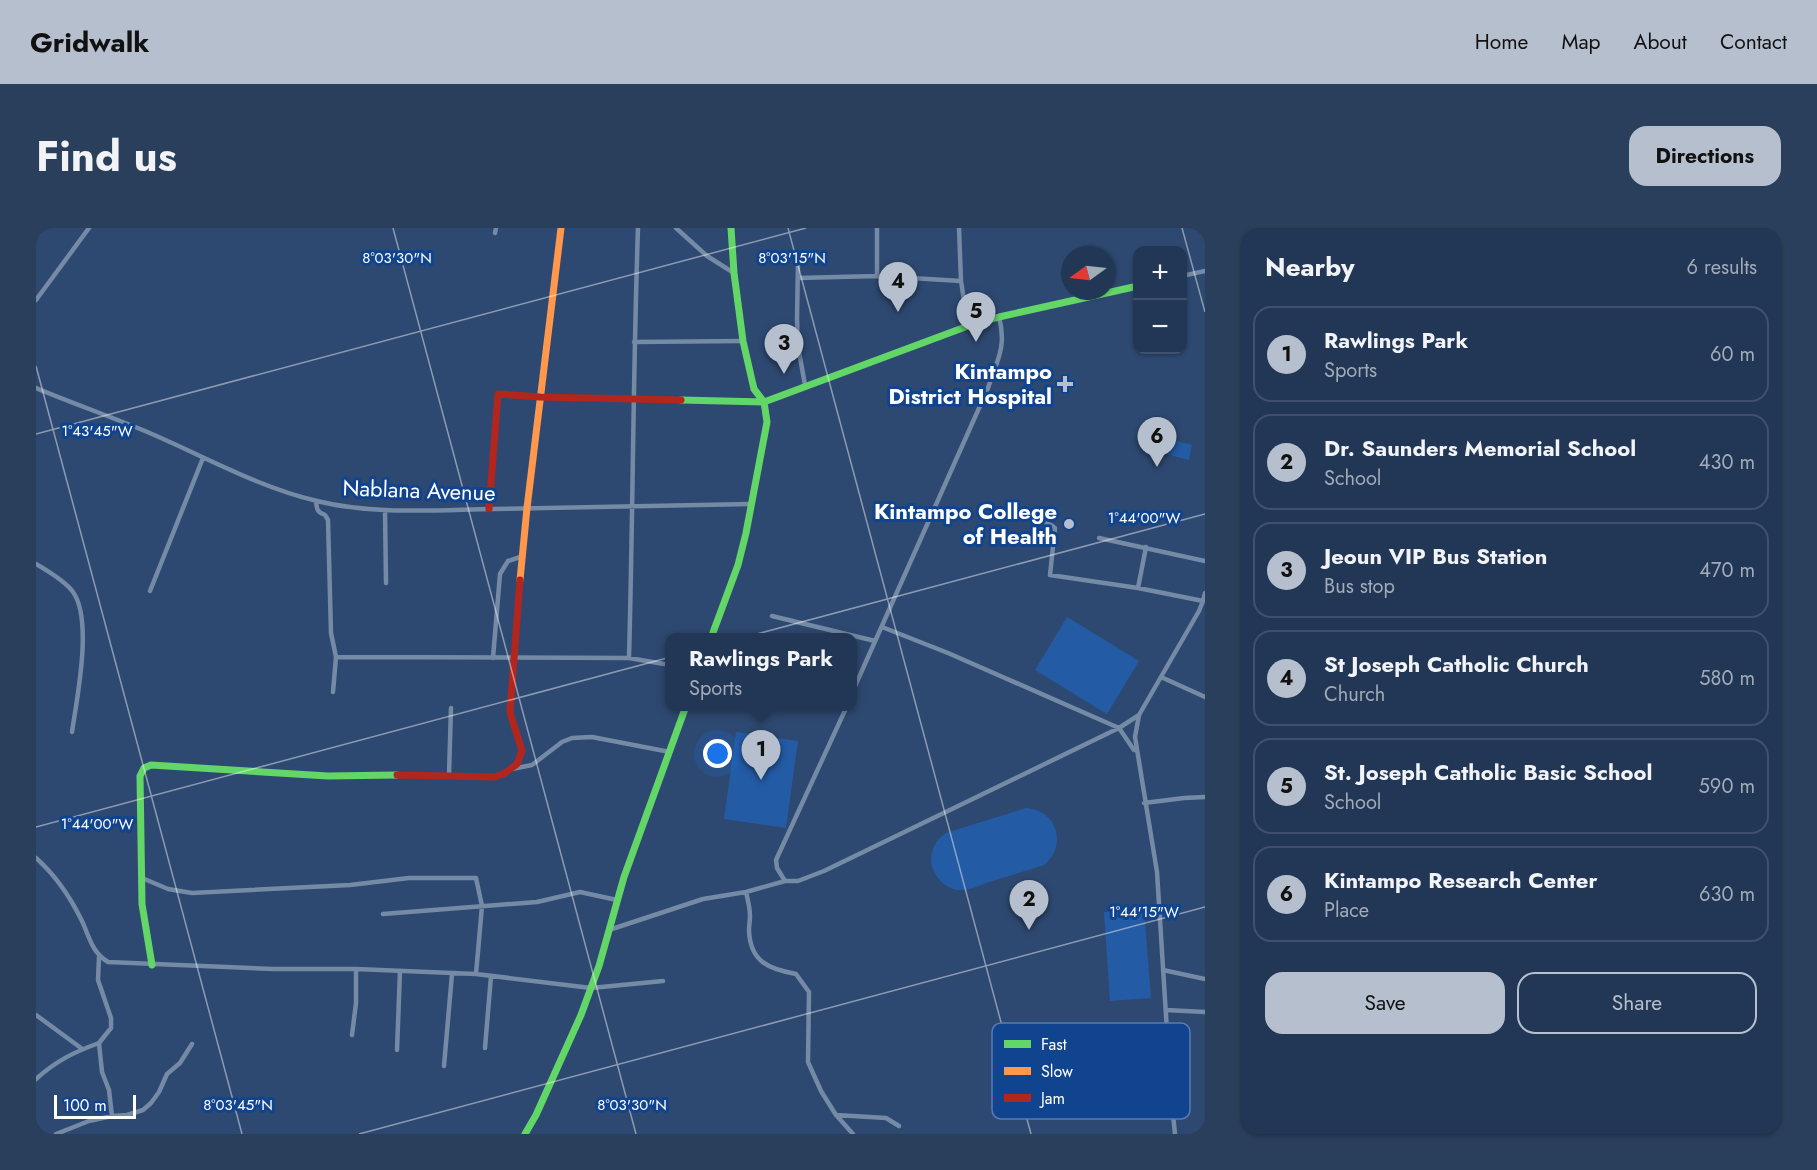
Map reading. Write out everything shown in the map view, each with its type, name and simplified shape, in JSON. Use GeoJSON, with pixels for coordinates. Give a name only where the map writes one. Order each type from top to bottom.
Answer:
{"type":"FeatureCollection","features":[{"type":"Feature","properties":{"kind":"street"},"geometry":{"type":"LineString","coordinates":[[36,300],[89,228]]}},
{"type":"Feature","properties":{"kind":"street"},"geometry":{"type":"LineString","coordinates":[[512,769],[521,757],[522,751],[510,712],[513,658],[527,508],[561,228]]}},
{"type":"Feature","properties":{"kind":"street"},"geometry":{"type":"LineString","coordinates":[[629,658],[638,228]]}},
{"type":"Feature","properties":{"kind":"street"},"geometry":{"type":"LineString","coordinates":[[676,228],[707,256],[734,273]]}},
{"type":"Feature","properties":{"kind":"street"},"geometry":{"type":"LineString","coordinates":[[713,633],[738,564],[752,504],[766,422],[764,402],[754,389],[743,341],[731,228]]}},
{"type":"Feature","properties":{"kind":"street"},"geometry":{"type":"LineString","coordinates":[[877,228],[877,276]]}},
{"type":"Feature","properties":{"kind":"street"},"geometry":{"type":"LineString","coordinates":[[959,228],[961,281],[968,326]]}},
{"type":"Feature","properties":{"kind":"street"},"geometry":{"type":"LineString","coordinates":[[798,262],[798,346],[805,385]]}},
{"type":"Feature","properties":{"kind":"street"},"geometry":{"type":"LineString","coordinates":[[1187,275],[1205,272]]}},
{"type":"Feature","properties":{"kind":"street"},"geometry":{"type":"LineString","coordinates":[[798,278],[877,276],[961,281]]}},
{"type":"Feature","properties":{"kind":"street"},"geometry":{"type":"LineString","coordinates":[[489,509],[498,394],[540,398],[764,402],[968,326],[1133,287]]}},
{"type":"Feature","properties":{"kind":"street"},"geometry":{"type":"LineString","coordinates":[[857,682],[988,388],[1002,347],[999,317]]}},
{"type":"Feature","properties":{"kind":"street"},"geometry":{"type":"LineString","coordinates":[[634,342],[743,341]]}},
{"type":"Feature","properties":{"kind":"street","name":"Nablana Avenue"},"geometry":{"type":"LineString","coordinates":[[36,388],[145,431],[202,458],[285,492],[344,507],[385,510],[752,504]]}},
{"type":"Feature","properties":{"kind":"street"},"geometry":{"type":"LineString","coordinates":[[150,591],[202,458]]}},
{"type":"Feature","properties":{"kind":"street"},"geometry":{"type":"LineString","coordinates":[[316,501],[317,510],[328,520],[331,633],[336,657],[333,692]]}},
{"type":"Feature","properties":{"kind":"street"},"geometry":{"type":"LineString","coordinates":[[385,510],[386,583]]}},
{"type":"Feature","properties":{"kind":"street"},"geometry":{"type":"LineString","coordinates":[[1029,519],[1055,528],[1050,575],[1138,588],[1203,601]]}},
{"type":"Feature","properties":{"kind":"street"},"geometry":{"type":"LineString","coordinates":[[1099,538],[1205,561]]}},
{"type":"Feature","properties":{"kind":"street"},"geometry":{"type":"LineString","coordinates":[[1138,588],[1146,547]]}},
{"type":"Feature","properties":{"kind":"street"},"geometry":{"type":"LineString","coordinates":[[493,658],[500,574],[508,561],[523,556]]}},
{"type":"Feature","properties":{"kind":"street"},"geometry":{"type":"LineString","coordinates":[[36,564],[75,594],[81,614],[82,657],[72,732]]}},
{"type":"Feature","properties":{"kind":"street"},"geometry":{"type":"LineString","coordinates":[[1167,1023],[1157,872],[1135,737],[1139,715],[1203,601],[1205,593]]}},
{"type":"Feature","properties":{"kind":"street"},"geometry":{"type":"LineString","coordinates":[[772,616],[842,633]]}},
{"type":"Feature","properties":{"kind":"street"},"geometry":{"type":"LineString","coordinates":[[882,627],[948,653],[1119,728],[1136,753]]}},
{"type":"Feature","properties":{"kind":"street"},"geometry":{"type":"LineString","coordinates":[[857,637],[875,641]]}},
{"type":"Feature","properties":{"kind":"street"},"geometry":{"type":"LineString","coordinates":[[336,657],[629,658],[665,664]]}},
{"type":"Feature","properties":{"kind":"street"},"geometry":{"type":"LineString","coordinates":[[1161,677],[1205,697]]}},
{"type":"Feature","properties":{"kind":"street"},"geometry":{"type":"LineString","coordinates":[[449,775],[451,708]]}},
{"type":"Feature","properties":{"kind":"street"},"geometry":{"type":"LineString","coordinates":[[525,1134],[571,1039],[591,988],[639,834],[684,711]]}},
{"type":"Feature","properties":{"kind":"street"},"geometry":{"type":"LineString","coordinates":[[784,881],[777,868],[776,860],[845,711]]}},
{"type":"Feature","properties":{"kind":"street"},"geometry":{"type":"LineString","coordinates":[[609,930],[703,899],[746,892],[784,881],[798,882],[1119,728],[1139,715]]}},
{"type":"Feature","properties":{"kind":"street"},"geometry":{"type":"LineString","coordinates":[[152,965],[145,926],[140,776],[144,768],[150,765],[328,776],[495,777],[512,769],[532,765],[562,742],[581,737],[592,737],[669,752]]}},
{"type":"Feature","properties":{"kind":"street"},"geometry":{"type":"LineString","coordinates":[[1144,803],[1205,797]]}},
{"type":"Feature","properties":{"kind":"street"},"geometry":{"type":"LineString","coordinates":[[36,858],[62,888],[81,918],[99,957],[99,980],[111,1018],[111,1028],[99,1043],[81,1048],[50,1067],[36,1079]]}},
{"type":"Feature","properties":{"kind":"street"},"geometry":{"type":"LineString","coordinates":[[142,878],[168,889],[192,893],[350,885],[409,878],[476,878],[482,906],[476,974]]}},
{"type":"Feature","properties":{"kind":"street"},"geometry":{"type":"LineString","coordinates":[[383,914],[537,902],[580,892],[617,900]]}},
{"type":"Feature","properties":{"kind":"street"},"geometry":{"type":"LineString","coordinates":[[746,892],[753,953],[765,965],[778,971],[796,974],[809,992],[808,1062],[821,1091],[836,1115],[853,1134]]}},
{"type":"Feature","properties":{"kind":"street"},"geometry":{"type":"LineString","coordinates":[[99,957],[108,962],[152,965],[476,974],[591,988],[663,981]]}},
{"type":"Feature","properties":{"kind":"street"},"geometry":{"type":"LineString","coordinates":[[352,1035],[356,1003],[356,969]]}},
{"type":"Feature","properties":{"kind":"street"},"geometry":{"type":"LineString","coordinates":[[1163,970],[1205,979]]}},
{"type":"Feature","properties":{"kind":"street"},"geometry":{"type":"LineString","coordinates":[[397,1050],[400,971]]}},
{"type":"Feature","properties":{"kind":"street"},"geometry":{"type":"LineString","coordinates":[[444,1066],[452,974]]}},
{"type":"Feature","properties":{"kind":"street"},"geometry":{"type":"LineString","coordinates":[[485,1048],[491,976]]}},
{"type":"Feature","properties":{"kind":"street"},"geometry":{"type":"LineString","coordinates":[[1166,1010],[1205,1012]]}},
{"type":"Feature","properties":{"kind":"street"},"geometry":{"type":"LineString","coordinates":[[36,1015],[81,1048]]}},
{"type":"Feature","properties":{"kind":"street"},"geometry":{"type":"LineString","coordinates":[[99,1043],[102,1072],[109,1090],[112,1116]]}},
{"type":"Feature","properties":{"kind":"street"},"geometry":{"type":"LineString","coordinates":[[56,1134],[89,1121],[143,1110],[151,1103],[167,1074],[180,1063],[192,1044]]}},
{"type":"Feature","properties":{"kind":"street"},"geometry":{"type":"LineString","coordinates":[[836,1115],[886,1118],[899,1126]]}},
{"type":"Feature","properties":{"kind":"street"},"geometry":{"type":"LineString","coordinates":[[1174,1119],[1175,1134]]}},
{"type":"Feature","properties":{"kind":"shaded area"},"geometry":{"type":"Polygon","coordinates":[[[1163,437],[1192,445],[1189,460],[1159,452],[1163,437]]]}},
{"type":"Feature","properties":{"kind":"shaded area"},"geometry":{"type":"Polygon","coordinates":[[[1067,617],[1139,661],[1107,714],[1035,670],[1067,617]]]}},
{"type":"Feature","properties":{"kind":"shaded area"},"geometry":{"type":"Polygon","coordinates":[[[736,732],[798,741],[786,828],[724,819],[736,732]]]}},
{"type":"Feature","properties":{"kind":"shaded area"},"geometry":{"type":"Polygon","coordinates":[[[1026,808],[1037,810],[1045,815],[1056,830],[1056,848],[1044,865],[965,890],[951,888],[937,877],[931,856],[935,844],[943,835],[1026,808]]]}},
{"type":"Feature","properties":{"kind":"shaded area"},"geometry":{"type":"Polygon","coordinates":[[[1144,909],[1151,998],[1110,1001],[1104,912],[1144,909]]]}},
{"type":"Feature","properties":{"kind":"traffic: fast"},"geometry":{"type":"LineString","coordinates":[[713,633],[738,565],[767,422],[764,402],[754,389],[743,341],[731,228]]}},
{"type":"Feature","properties":{"kind":"traffic: fast"},"geometry":{"type":"LineString","coordinates":[[681,400],[764,402],[968,326],[1133,287]]}},
{"type":"Feature","properties":{"kind":"traffic: fast"},"geometry":{"type":"LineString","coordinates":[[525,1134],[536,1115],[581,1015],[599,966],[624,877],[684,711]]}},
{"type":"Feature","properties":{"kind":"traffic: fast"},"geometry":{"type":"LineString","coordinates":[[152,965],[142,904],[140,776],[144,768],[151,765],[328,776],[397,775]]}},
{"type":"Feature","properties":{"kind":"traffic: slow"},"geometry":{"type":"LineString","coordinates":[[520,580],[561,228]]}},
{"type":"Feature","properties":{"kind":"traffic: jam"},"geometry":{"type":"LineString","coordinates":[[489,509],[498,394],[681,400]]}},
{"type":"Feature","properties":{"kind":"traffic: jam"},"geometry":{"type":"LineString","coordinates":[[397,775],[495,777],[517,764],[522,751],[510,712],[520,580]]}},
{"type":"Feature","properties":{"kind":"place","name":"St Joseph Catholic Church"},"geometry":{"type":"Point","coordinates":[898,312]}},
{"type":"Feature","properties":{"kind":"place","name":"St. Joseph Catholic Basic School"},"geometry":{"type":"Point","coordinates":[976,342]}},
{"type":"Feature","properties":{"kind":"place","name":"Jeoun VIP Bus Station"},"geometry":{"type":"Point","coordinates":[784,374]}},
{"type":"Feature","properties":{"kind":"place","name":"Kintampo District Hospital"},"geometry":{"type":"Point","coordinates":[1065,384]}},
{"type":"Feature","properties":{"kind":"place","name":"Kintampo Research Center"},"geometry":{"type":"Point","coordinates":[1157,467]}},
{"type":"Feature","properties":{"kind":"place","name":"Kintampo College of Health"},"geometry":{"type":"Point","coordinates":[1069,524]}},
{"type":"Feature","properties":{"kind":"place","name":"Rawlings Park"},"geometry":{"type":"Point","coordinates":[761,780]}},
{"type":"Feature","properties":{"kind":"place","name":"Dr. Saunders Memorial School"},"geometry":{"type":"Point","coordinates":[1029,930]}}]}
